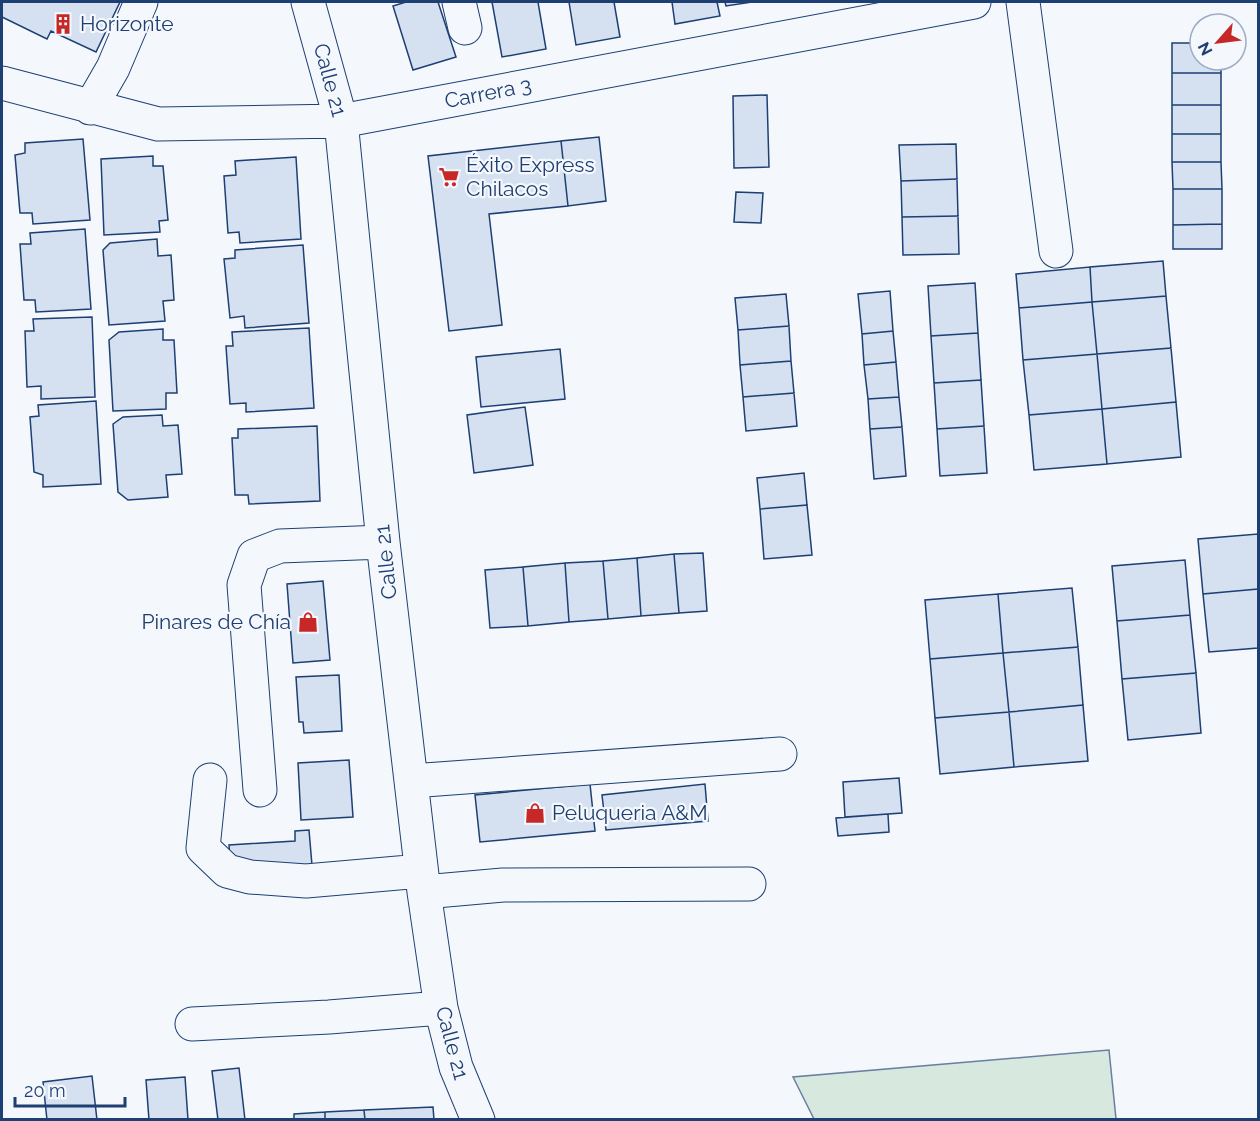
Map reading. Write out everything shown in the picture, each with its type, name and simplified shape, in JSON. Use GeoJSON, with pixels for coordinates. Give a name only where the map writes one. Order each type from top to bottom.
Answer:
{"type":"FeatureCollection","features":[{"type":"Feature","properties":{"kind":"street"},"geometry":{"type":"LineString","coordinates":[[90,108],[113,68],[141,2]]}},
{"type":"Feature","properties":{"kind":"street","name":"Calle 21"},"geometry":{"type":"LineString","coordinates":[[308,2],[341,121],[383,542],[423,881],[441,1008],[456,1067],[478,1119]]}},
{"type":"Feature","properties":{"kind":"street","name":"Carrera 3"},"geometry":{"type":"LineString","coordinates":[[2,83],[90,108],[158,124],[341,121],[974,2]]}},
{"type":"Feature","properties":{"kind":"street"},"geometry":{"type":"LineString","coordinates":[[1023,2],[1056,250]]}},
{"type":"Feature","properties":{"kind":"street"},"geometry":{"type":"LineString","coordinates":[[260,790],[244,585],[254,556],[280,546],[383,542]]}},
{"type":"Feature","properties":{"kind":"street"},"geometry":{"type":"LineString","coordinates":[[411,781],[780,754]]}},
{"type":"Feature","properties":{"kind":"street"},"geometry":{"type":"LineString","coordinates":[[210,780],[203,848],[227,871],[250,877],[306,881],[423,881],[503,885],[749,884]]}},
{"type":"Feature","properties":{"kind":"street"},"geometry":{"type":"LineString","coordinates":[[192,1024],[441,1008]]}},
{"type":"Feature","properties":{"kind":"shaded area"},"geometry":{"type":"Polygon","coordinates":[[[1109,1050],[1116,1119],[814,1119],[793,1077],[1109,1050]]]}},
{"type":"Feature","properties":{"kind":"building","name":"Horizonte"},"geometry":{"type":"Polygon","coordinates":[[[2,2],[120,2],[96,52],[51,31],[47,39],[2,17],[2,2]]]}},
{"type":"Feature","properties":{"kind":"building"},"geometry":{"type":"Polygon","coordinates":[[[406,2],[438,2],[456,57],[413,70],[393,6],[406,2]]]}},
{"type":"Feature","properties":{"kind":"building"},"geometry":{"type":"Polygon","coordinates":[[[492,2],[538,2],[546,49],[502,57],[492,2]]]}},
{"type":"Feature","properties":{"kind":"building"},"geometry":{"type":"Polygon","coordinates":[[[569,2],[614,2],[620,37],[576,45],[569,2]]]}},
{"type":"Feature","properties":{"kind":"building"},"geometry":{"type":"Polygon","coordinates":[[[672,2],[717,2],[720,16],[675,24],[672,2]]]}},
{"type":"Feature","properties":{"kind":"building"},"geometry":{"type":"Polygon","coordinates":[[[725,2],[752,2],[726,6],[725,2]]]}},
{"type":"Feature","properties":{"kind":"building"},"geometry":{"type":"Polygon","coordinates":[[[1172,43],[1188,43],[1188,72],[1221,72],[1221,73],[1172,73],[1172,43]]]}},
{"type":"Feature","properties":{"kind":"building"},"geometry":{"type":"Polygon","coordinates":[[[1172,73],[1221,73],[1221,105],[1172,105],[1172,73]]]}},
{"type":"Feature","properties":{"kind":"building"},"geometry":{"type":"Polygon","coordinates":[[[767,95],[769,167],[734,168],[733,96],[767,95]]]}},
{"type":"Feature","properties":{"kind":"building"},"geometry":{"type":"Polygon","coordinates":[[[1172,105],[1221,105],[1221,134],[1172,134],[1172,105]]]}},
{"type":"Feature","properties":{"kind":"building"},"geometry":{"type":"Polygon","coordinates":[[[1172,134],[1221,134],[1221,162],[1172,162],[1172,134]]]}},
{"type":"Feature","properties":{"kind":"building"},"geometry":{"type":"Polygon","coordinates":[[[599,137],[606,201],[568,206],[561,141],[599,137]]]}},
{"type":"Feature","properties":{"kind":"building"},"geometry":{"type":"Polygon","coordinates":[[[83,139],[90,220],[33,224],[32,213],[20,213],[15,155],[25,153],[25,143],[83,139]]]}},
{"type":"Feature","properties":{"kind":"building"},"geometry":{"type":"Polygon","coordinates":[[[561,141],[568,206],[489,214],[502,325],[449,331],[428,156],[561,141]]]}},
{"type":"Feature","properties":{"kind":"building"},"geometry":{"type":"Polygon","coordinates":[[[956,144],[957,179],[901,181],[899,145],[956,144]]]}},
{"type":"Feature","properties":{"kind":"building"},"geometry":{"type":"Polygon","coordinates":[[[153,156],[153,166],[163,166],[168,220],[159,221],[160,232],[104,235],[101,159],[153,156]]]}},
{"type":"Feature","properties":{"kind":"building"},"geometry":{"type":"Polygon","coordinates":[[[296,157],[301,239],[240,243],[239,232],[228,233],[224,176],[236,175],[235,161],[296,157]]]}},
{"type":"Feature","properties":{"kind":"building"},"geometry":{"type":"Polygon","coordinates":[[[1172,162],[1221,162],[1222,189],[1173,189],[1172,162]]]}},
{"type":"Feature","properties":{"kind":"building"},"geometry":{"type":"Polygon","coordinates":[[[957,179],[958,216],[902,217],[901,181],[957,179]]]}},
{"type":"Feature","properties":{"kind":"building"},"geometry":{"type":"Polygon","coordinates":[[[1173,189],[1222,189],[1222,224],[1173,225],[1173,189]]]}},
{"type":"Feature","properties":{"kind":"building"},"geometry":{"type":"Polygon","coordinates":[[[736,192],[763,193],[761,223],[734,222],[736,192]]]}},
{"type":"Feature","properties":{"kind":"building"},"geometry":{"type":"Polygon","coordinates":[[[958,216],[959,254],[903,255],[902,217],[958,216]]]}},
{"type":"Feature","properties":{"kind":"building"},"geometry":{"type":"Polygon","coordinates":[[[1222,224],[1222,249],[1173,249],[1173,225],[1222,224]]]}},
{"type":"Feature","properties":{"kind":"building"},"geometry":{"type":"Polygon","coordinates":[[[85,229],[91,309],[36,312],[35,300],[24,300],[20,244],[31,244],[30,233],[85,229]]]}},
{"type":"Feature","properties":{"kind":"building"},"geometry":{"type":"Polygon","coordinates":[[[157,239],[158,256],[171,255],[174,300],[163,301],[165,321],[109,325],[103,250],[110,243],[157,239]]]}},
{"type":"Feature","properties":{"kind":"building"},"geometry":{"type":"Polygon","coordinates":[[[303,245],[309,323],[245,328],[244,316],[230,318],[224,259],[235,258],[235,250],[303,245]]]}},
{"type":"Feature","properties":{"kind":"building"},"geometry":{"type":"Polygon","coordinates":[[[1163,261],[1166,296],[1092,302],[1090,267],[1163,261]]]}},
{"type":"Feature","properties":{"kind":"building"},"geometry":{"type":"Polygon","coordinates":[[[1090,267],[1092,302],[1019,308],[1016,274],[1090,267]]]}},
{"type":"Feature","properties":{"kind":"building"},"geometry":{"type":"Polygon","coordinates":[[[975,283],[978,333],[931,336],[928,286],[975,283]]]}},
{"type":"Feature","properties":{"kind":"building"},"geometry":{"type":"Polygon","coordinates":[[[890,291],[893,331],[862,334],[858,294],[890,291]]]}},
{"type":"Feature","properties":{"kind":"building"},"geometry":{"type":"Polygon","coordinates":[[[786,294],[789,326],[738,330],[735,298],[786,294]]]}},
{"type":"Feature","properties":{"kind":"building"},"geometry":{"type":"Polygon","coordinates":[[[1166,296],[1171,348],[1097,354],[1092,302],[1166,296]]]}},
{"type":"Feature","properties":{"kind":"building"},"geometry":{"type":"Polygon","coordinates":[[[1092,302],[1097,354],[1023,360],[1019,308],[1092,302]]]}},
{"type":"Feature","properties":{"kind":"building"},"geometry":{"type":"Polygon","coordinates":[[[92,317],[95,397],[41,399],[41,386],[27,387],[25,331],[34,331],[33,319],[92,317]]]}},
{"type":"Feature","properties":{"kind":"building"},"geometry":{"type":"Polygon","coordinates":[[[789,326],[791,361],[740,365],[738,330],[789,326]]]}},
{"type":"Feature","properties":{"kind":"building"},"geometry":{"type":"Polygon","coordinates":[[[309,328],[314,408],[246,412],[246,403],[230,404],[226,346],[233,346],[232,332],[309,328]]]}},
{"type":"Feature","properties":{"kind":"building"},"geometry":{"type":"Polygon","coordinates":[[[163,329],[163,340],[174,340],[177,393],[166,393],[166,409],[113,411],[109,340],[119,332],[163,329]]]}},
{"type":"Feature","properties":{"kind":"building"},"geometry":{"type":"Polygon","coordinates":[[[893,331],[896,362],[864,365],[862,334],[893,331]]]}},
{"type":"Feature","properties":{"kind":"building"},"geometry":{"type":"Polygon","coordinates":[[[978,333],[981,380],[934,383],[931,336],[978,333]]]}},
{"type":"Feature","properties":{"kind":"building"},"geometry":{"type":"Polygon","coordinates":[[[1171,348],[1176,402],[1102,409],[1097,354],[1171,348]]]}},
{"type":"Feature","properties":{"kind":"building"},"geometry":{"type":"Polygon","coordinates":[[[560,349],[565,399],[481,407],[476,357],[560,349]]]}},
{"type":"Feature","properties":{"kind":"building"},"geometry":{"type":"Polygon","coordinates":[[[1097,354],[1102,409],[1029,415],[1023,360],[1097,354]]]}},
{"type":"Feature","properties":{"kind":"building"},"geometry":{"type":"Polygon","coordinates":[[[791,361],[794,393],[743,397],[740,365],[791,361]]]}},
{"type":"Feature","properties":{"kind":"building"},"geometry":{"type":"Polygon","coordinates":[[[896,362],[899,397],[868,399],[864,365],[896,362]]]}},
{"type":"Feature","properties":{"kind":"building"},"geometry":{"type":"Polygon","coordinates":[[[981,380],[984,426],[937,429],[934,383],[981,380]]]}},
{"type":"Feature","properties":{"kind":"building"},"geometry":{"type":"Polygon","coordinates":[[[794,393],[797,426],[746,431],[743,397],[794,393]]]}},
{"type":"Feature","properties":{"kind":"building"},"geometry":{"type":"Polygon","coordinates":[[[899,397],[902,427],[870,429],[868,399],[899,397]]]}},
{"type":"Feature","properties":{"kind":"building"},"geometry":{"type":"Polygon","coordinates":[[[96,401],[101,484],[43,487],[43,475],[34,472],[30,417],[39,416],[38,405],[96,401]]]}},
{"type":"Feature","properties":{"kind":"building"},"geometry":{"type":"Polygon","coordinates":[[[1176,402],[1181,457],[1107,464],[1102,409],[1176,402]]]}},
{"type":"Feature","properties":{"kind":"building"},"geometry":{"type":"Polygon","coordinates":[[[525,407],[533,465],[474,473],[467,415],[525,407]]]}},
{"type":"Feature","properties":{"kind":"building"},"geometry":{"type":"Polygon","coordinates":[[[1102,409],[1107,464],[1034,470],[1029,415],[1102,409]]]}},
{"type":"Feature","properties":{"kind":"building"},"geometry":{"type":"Polygon","coordinates":[[[162,415],[163,426],[178,425],[182,474],[166,475],[168,497],[128,500],[118,492],[113,424],[123,417],[162,415]]]}},
{"type":"Feature","properties":{"kind":"building"},"geometry":{"type":"Polygon","coordinates":[[[317,426],[320,501],[249,504],[248,495],[235,495],[232,438],[238,438],[238,429],[317,426]]]}},
{"type":"Feature","properties":{"kind":"building"},"geometry":{"type":"Polygon","coordinates":[[[984,426],[987,473],[940,476],[937,429],[984,426]]]}},
{"type":"Feature","properties":{"kind":"building"},"geometry":{"type":"Polygon","coordinates":[[[902,427],[906,476],[874,479],[870,429],[902,427]]]}},
{"type":"Feature","properties":{"kind":"building"},"geometry":{"type":"Polygon","coordinates":[[[804,473],[807,505],[760,509],[757,478],[804,473]]]}},
{"type":"Feature","properties":{"kind":"building"},"geometry":{"type":"Polygon","coordinates":[[[807,505],[812,555],[764,559],[760,509],[807,505]]]}},
{"type":"Feature","properties":{"kind":"building"},"geometry":{"type":"Polygon","coordinates":[[[1258,534],[1258,589],[1203,594],[1198,539],[1258,534]]]}},
{"type":"Feature","properties":{"kind":"building"},"geometry":{"type":"Polygon","coordinates":[[[703,553],[707,611],[679,613],[674,554],[703,553]]]}},
{"type":"Feature","properties":{"kind":"building"},"geometry":{"type":"Polygon","coordinates":[[[674,554],[679,613],[641,616],[637,558],[674,554]]]}},
{"type":"Feature","properties":{"kind":"building"},"geometry":{"type":"Polygon","coordinates":[[[637,558],[641,616],[608,619],[603,561],[637,558]]]}},
{"type":"Feature","properties":{"kind":"building"},"geometry":{"type":"Polygon","coordinates":[[[1185,560],[1190,615],[1117,621],[1112,566],[1185,560]]]}},
{"type":"Feature","properties":{"kind":"building"},"geometry":{"type":"Polygon","coordinates":[[[603,561],[608,619],[569,622],[565,563],[603,561]]]}},
{"type":"Feature","properties":{"kind":"building"},"geometry":{"type":"Polygon","coordinates":[[[565,563],[569,622],[528,626],[523,567],[565,563]]]}},
{"type":"Feature","properties":{"kind":"building"},"geometry":{"type":"Polygon","coordinates":[[[523,567],[528,626],[490,628],[485,570],[523,567]]]}},
{"type":"Feature","properties":{"kind":"building","name":"Pinares de Chía"},"geometry":{"type":"Polygon","coordinates":[[[323,581],[330,660],[293,663],[287,584],[323,581]]]}},
{"type":"Feature","properties":{"kind":"building"},"geometry":{"type":"Polygon","coordinates":[[[1072,588],[1078,647],[1003,653],[998,594],[1072,588]]]}},
{"type":"Feature","properties":{"kind":"building"},"geometry":{"type":"Polygon","coordinates":[[[1258,589],[1258,648],[1209,652],[1203,594],[1258,589]]]}},
{"type":"Feature","properties":{"kind":"building"},"geometry":{"type":"Polygon","coordinates":[[[998,594],[1003,653],[930,659],[925,600],[998,594]]]}},
{"type":"Feature","properties":{"kind":"building"},"geometry":{"type":"Polygon","coordinates":[[[1190,615],[1196,673],[1122,679],[1117,621],[1190,615]]]}},
{"type":"Feature","properties":{"kind":"building"},"geometry":{"type":"Polygon","coordinates":[[[1078,647],[1083,705],[1009,712],[1003,653],[1078,647]]]}},
{"type":"Feature","properties":{"kind":"building"},"geometry":{"type":"Polygon","coordinates":[[[1003,653],[1009,712],[935,718],[930,659],[1003,653]]]}},
{"type":"Feature","properties":{"kind":"building"},"geometry":{"type":"Polygon","coordinates":[[[1196,673],[1201,733],[1128,740],[1122,679],[1196,673]]]}},
{"type":"Feature","properties":{"kind":"building"},"geometry":{"type":"Polygon","coordinates":[[[339,675],[342,731],[304,733],[303,722],[299,722],[296,677],[339,675]]]}},
{"type":"Feature","properties":{"kind":"building"},"geometry":{"type":"Polygon","coordinates":[[[1083,705],[1088,761],[1014,767],[1009,712],[1083,705]]]}},
{"type":"Feature","properties":{"kind":"building"},"geometry":{"type":"Polygon","coordinates":[[[1009,712],[1014,767],[940,774],[935,718],[1009,712]]]}},
{"type":"Feature","properties":{"kind":"building"},"geometry":{"type":"Polygon","coordinates":[[[349,760],[353,817],[301,820],[298,763],[349,760]]]}},
{"type":"Feature","properties":{"kind":"building"},"geometry":{"type":"Polygon","coordinates":[[[899,778],[902,813],[845,817],[843,782],[899,778]]]}},
{"type":"Feature","properties":{"kind":"building","name":"Peluqueria A&M"},"geometry":{"type":"Polygon","coordinates":[[[590,784],[595,831],[480,842],[475,795],[590,784]]]}},
{"type":"Feature","properties":{"kind":"building"},"geometry":{"type":"Polygon","coordinates":[[[705,784],[708,821],[606,830],[602,795],[705,784]]]}},
{"type":"Feature","properties":{"kind":"building"},"geometry":{"type":"Polygon","coordinates":[[[888,814],[889,832],[838,836],[836,818],[888,814]]]}},
{"type":"Feature","properties":{"kind":"building"},"geometry":{"type":"Polygon","coordinates":[[[309,830],[313,877],[231,872],[229,845],[295,841],[295,831],[309,830]]]}},
{"type":"Feature","properties":{"kind":"building"},"geometry":{"type":"Polygon","coordinates":[[[239,1068],[245,1120],[218,1120],[212,1071],[239,1068]]]}},
{"type":"Feature","properties":{"kind":"building"},"geometry":{"type":"Polygon","coordinates":[[[92,1076],[97,1120],[47,1120],[43,1082],[92,1076]]]}},
{"type":"Feature","properties":{"kind":"building"},"geometry":{"type":"Polygon","coordinates":[[[185,1077],[188,1120],[149,1120],[146,1080],[185,1077]]]}},
{"type":"Feature","properties":{"kind":"building"},"geometry":{"type":"Polygon","coordinates":[[[433,1107],[434,1120],[365,1120],[364,1110],[433,1107]]]}},
{"type":"Feature","properties":{"kind":"building"},"geometry":{"type":"Polygon","coordinates":[[[364,1110],[365,1120],[325,1120],[325,1112],[364,1110]]]}},
{"type":"Feature","properties":{"kind":"building"},"geometry":{"type":"Polygon","coordinates":[[[325,1112],[325,1120],[294,1120],[294,1114],[325,1112]]]}},
{"type":"Feature","properties":{"kind":"place","name":"Horizonte"},"geometry":{"type":"Point","coordinates":[63,24]}},
{"type":"Feature","properties":{"kind":"place","name":"Éxito Express Chilacos"},"geometry":{"type":"Point","coordinates":[449,177]}},
{"type":"Feature","properties":{"kind":"place","name":"Pinares de Chía"},"geometry":{"type":"Point","coordinates":[308,622]}},
{"type":"Feature","properties":{"kind":"place","name":"Peluqueria A&M"},"geometry":{"type":"Point","coordinates":[535,813]}}]}
